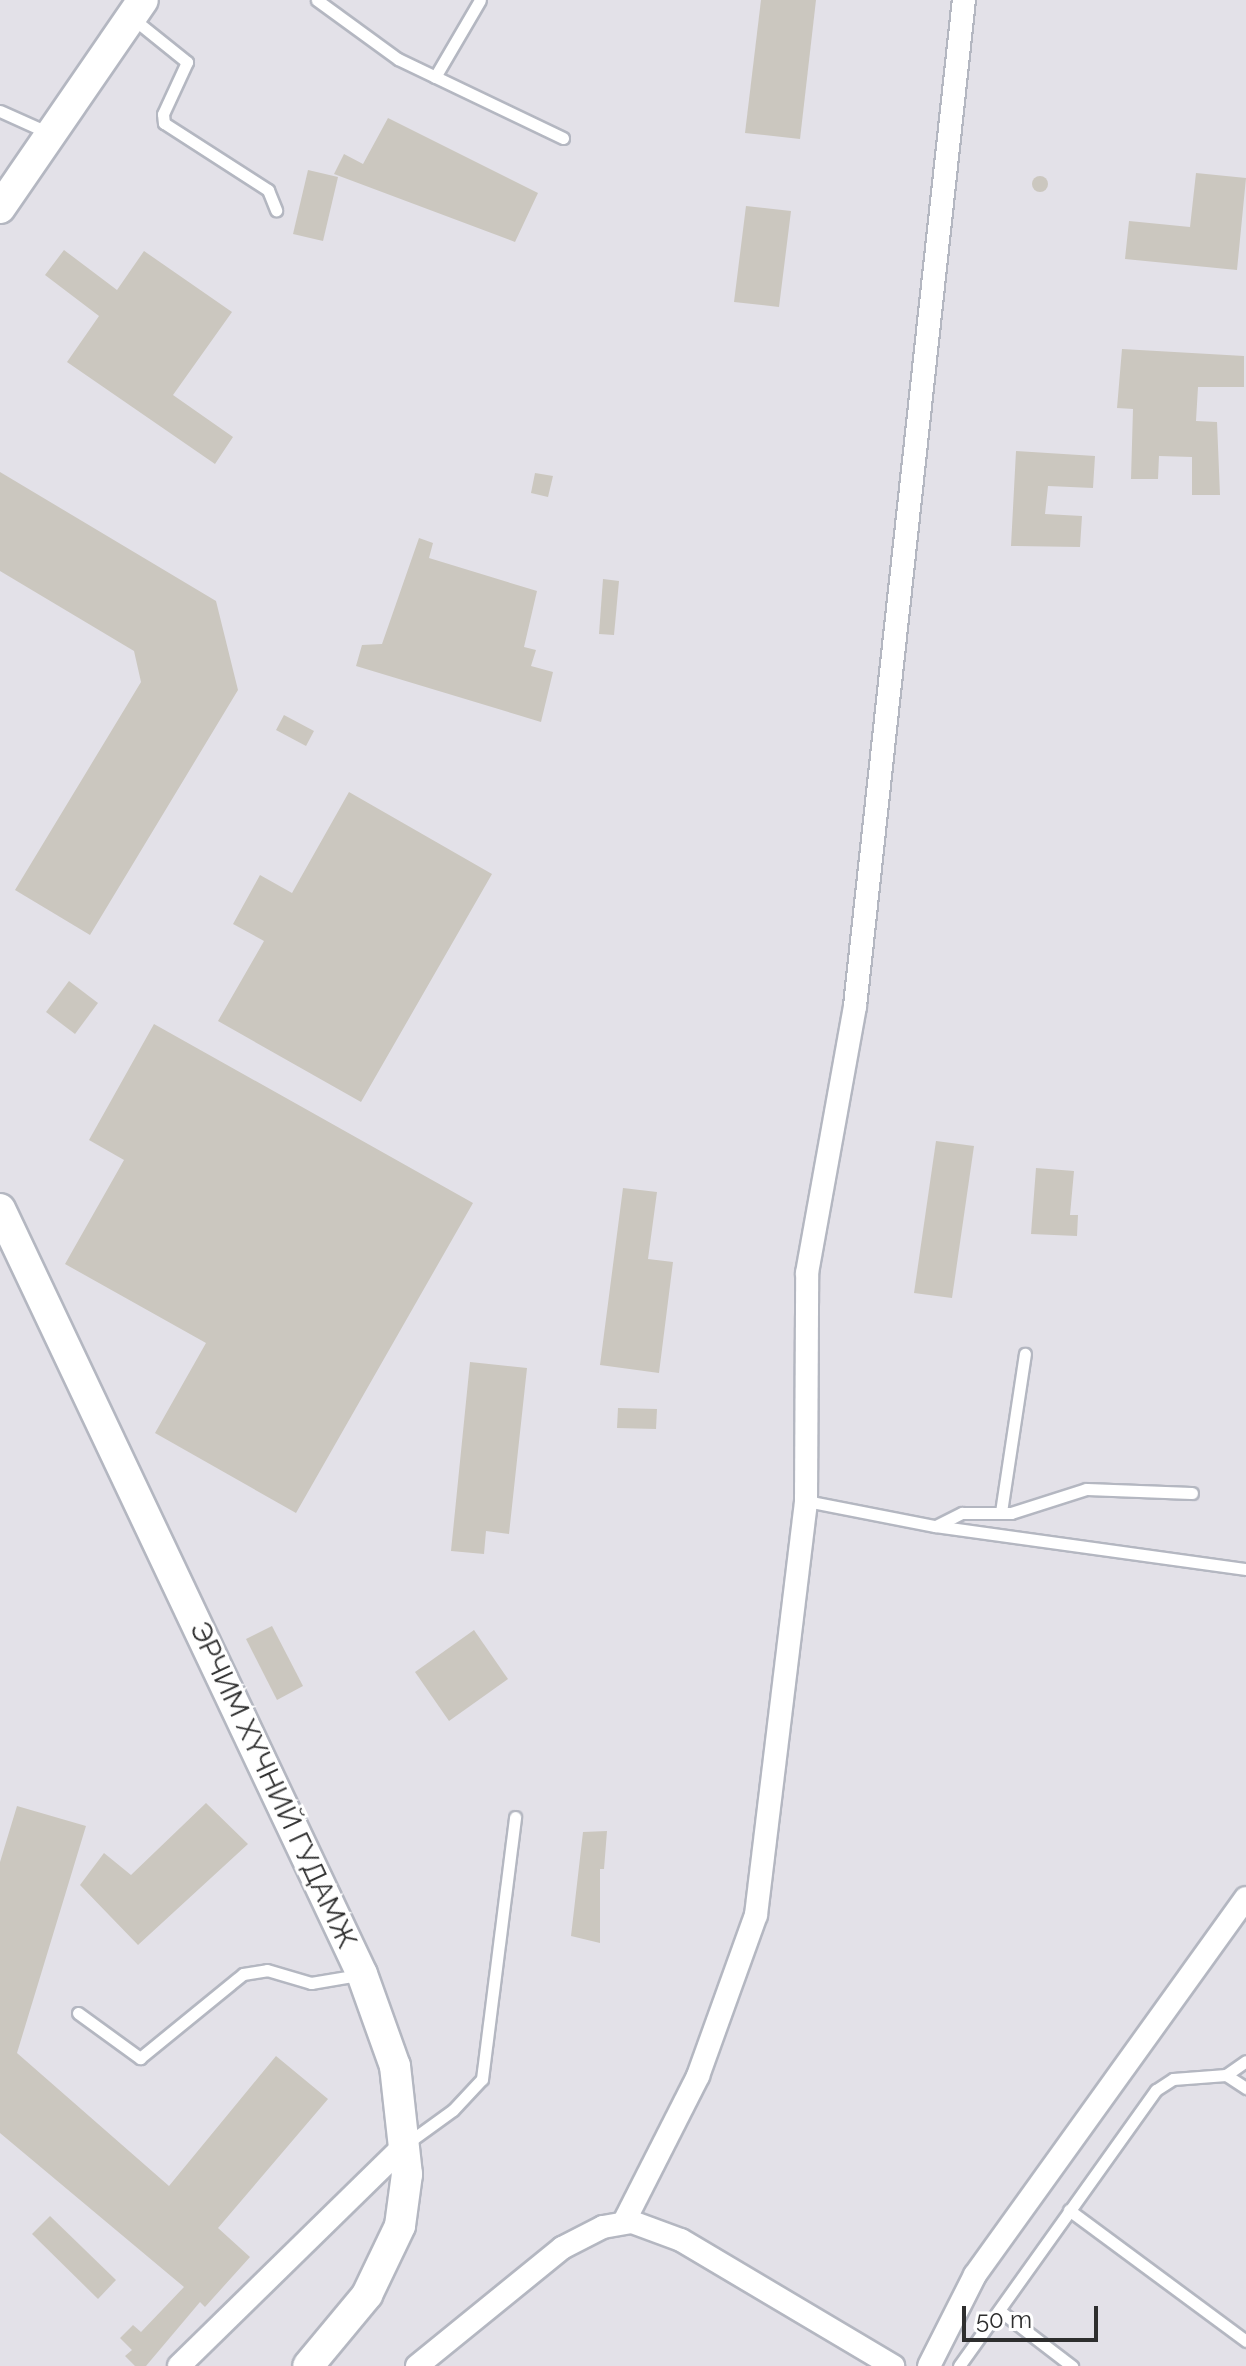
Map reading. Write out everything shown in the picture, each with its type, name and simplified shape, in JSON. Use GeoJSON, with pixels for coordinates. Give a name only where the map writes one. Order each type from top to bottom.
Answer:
{"type":"FeatureCollection","features":[{"type":"Feature","properties":{"kind":"main road"},"geometry":{"type":"LineString","coordinates":[[0,208],[137,8]]}},
{"type":"Feature","properties":{"kind":"main road","name":"ЭРЧИМ ХҮЧНИЙ ГУДАМЖ"},"geometry":{"type":"LineString","coordinates":[[0,1209],[362,1974],[395,2066],[406,2144],[406,2196],[391,2252],[367,2295],[308,2366]]}},
{"type":"Feature","properties":{"kind":"street"},"geometry":{"type":"LineString","coordinates":[[624,2222],[698,2076],[756,1915],[806,1501],[807,1273],[855,1006],[964,0]]}},
{"type":"Feature","properties":{"kind":"street"},"geometry":{"type":"LineString","coordinates":[[929,2366],[975,2275],[1246,1898]]}},
{"type":"Feature","properties":{"kind":"street"},"geometry":{"type":"LineString","coordinates":[[179,2366],[406,2144]]}},
{"type":"Feature","properties":{"kind":"street"},"geometry":{"type":"LineString","coordinates":[[417,2366],[562,2248],[624,2222],[681,2240],[881,2363]]}},
{"type":"Feature","properties":{"kind":"lane"},"geometry":{"type":"LineString","coordinates":[[317,0],[398,59],[563,138]]}},
{"type":"Feature","properties":{"kind":"lane"},"geometry":{"type":"LineString","coordinates":[[435,77],[480,0]]}},
{"type":"Feature","properties":{"kind":"lane"},"geometry":{"type":"LineString","coordinates":[[137,8],[187,62],[164,123],[268,190],[276,210]]}},
{"type":"Feature","properties":{"kind":"lane"},"geometry":{"type":"LineString","coordinates":[[0,111],[49,134]]}},
{"type":"Feature","properties":{"kind":"lane"},"geometry":{"type":"LineString","coordinates":[[1001,1512],[1025,1354]]}},
{"type":"Feature","properties":{"kind":"lane"},"geometry":{"type":"LineString","coordinates":[[935,1526],[962,1513],[1001,1512],[1086,1489],[1192,1493]]}},
{"type":"Feature","properties":{"kind":"lane"},"geometry":{"type":"LineString","coordinates":[[806,1501],[935,1526],[1246,1569]]}},
{"type":"Feature","properties":{"kind":"lane"},"geometry":{"type":"LineString","coordinates":[[406,2144],[453,2110],[482,2079],[515,1817]]}},
{"type":"Feature","properties":{"kind":"lane"},"geometry":{"type":"LineString","coordinates":[[78,2013],[140,2058],[243,1974],[267,1970],[311,1983],[362,1974]]}},
{"type":"Feature","properties":{"kind":"lane"},"geometry":{"type":"LineString","coordinates":[[959,2366],[1156,2090],[1173,2079],[1226,2075],[1246,2061]]}},
{"type":"Feature","properties":{"kind":"lane"},"geometry":{"type":"LineString","coordinates":[[1226,2075],[1246,2088]]}},
{"type":"Feature","properties":{"kind":"lane"},"geometry":{"type":"LineString","coordinates":[[1069,2210],[1246,2341]]}},
{"type":"Feature","properties":{"kind":"lane"},"geometry":{"type":"LineString","coordinates":[[1000,2311],[1072,2366]]}},
{"type":"Feature","properties":{"kind":"shaded area"},"geometry":{"type":"Polygon","coordinates":[[[0,0],[1246,0],[1246,2366],[0,2366],[0,0]]]}},
{"type":"Feature","properties":{"kind":"building"},"geometry":{"type":"Polygon","coordinates":[[[761,0],[816,0],[800,139],[745,133],[761,0]]]}},
{"type":"Feature","properties":{"kind":"building"},"geometry":{"type":"Polygon","coordinates":[[[388,118],[538,193],[515,242],[334,174],[344,154],[363,164],[388,118]]]}},
{"type":"Feature","properties":{"kind":"building"},"geometry":{"type":"Polygon","coordinates":[[[308,170],[338,177],[323,241],[293,234],[308,170]]]}},
{"type":"Feature","properties":{"kind":"building"},"geometry":{"type":"Polygon","coordinates":[[[1196,173],[1246,178],[1237,270],[1125,259],[1129,221],[1190,227],[1196,173]]]}},
{"type":"Feature","properties":{"kind":"building"},"geometry":{"type":"Polygon","coordinates":[[[1040,176],[1046,178],[1046,190],[1040,192],[1034,190],[1032,184],[1034,178],[1040,176]]]}},
{"type":"Feature","properties":{"kind":"building"},"geometry":{"type":"Polygon","coordinates":[[[746,206],[791,211],[779,307],[734,302],[746,206]]]}},
{"type":"Feature","properties":{"kind":"building"},"geometry":{"type":"Polygon","coordinates":[[[64,250],[117,290],[144,251],[232,312],[173,395],[233,437],[215,464],[67,362],[99,316],[45,275],[64,250]]]}},
{"type":"Feature","properties":{"kind":"building"},"geometry":{"type":"Polygon","coordinates":[[[1122,349],[1244,356],[1244,387],[1198,387],[1196,421],[1217,422],[1220,495],[1192,495],[1192,457],[1159,456],[1158,479],[1131,479],[1133,409],[1117,408],[1122,349]]]}},
{"type":"Feature","properties":{"kind":"building"},"geometry":{"type":"Polygon","coordinates":[[[1016,451],[1095,456],[1093,488],[1048,486],[1045,514],[1082,516],[1080,547],[1011,546],[1016,451]]]}},
{"type":"Feature","properties":{"kind":"building"},"geometry":{"type":"Polygon","coordinates":[[[0,472],[216,601],[238,690],[90,935],[15,890],[141,682],[134,651],[0,571],[0,472]]]}},
{"type":"Feature","properties":{"kind":"building"},"geometry":{"type":"Polygon","coordinates":[[[535,473],[553,476],[548,497],[531,493],[535,473]]]}},
{"type":"Feature","properties":{"kind":"building"},"geometry":{"type":"Polygon","coordinates":[[[419,538],[433,543],[429,558],[537,591],[524,647],[536,650],[531,666],[553,672],[541,722],[356,666],[362,645],[382,644],[419,538]]]}},
{"type":"Feature","properties":{"kind":"building"},"geometry":{"type":"Polygon","coordinates":[[[603,579],[619,581],[614,635],[599,634],[603,579]]]}},
{"type":"Feature","properties":{"kind":"building"},"geometry":{"type":"Polygon","coordinates":[[[284,715],[314,731],[306,746],[276,730],[284,715]]]}},
{"type":"Feature","properties":{"kind":"building"},"geometry":{"type":"Polygon","coordinates":[[[349,792],[492,874],[361,1102],[218,1021],[264,941],[233,924],[260,875],[292,893],[349,792]]]}},
{"type":"Feature","properties":{"kind":"building"},"geometry":{"type":"Polygon","coordinates":[[[69,981],[98,1003],[75,1034],[46,1012],[69,981]]]}},
{"type":"Feature","properties":{"kind":"building"},"geometry":{"type":"Polygon","coordinates":[[[154,1024],[473,1203],[296,1513],[155,1433],[206,1343],[65,1264],[124,1160],[89,1140],[154,1024]]]}},
{"type":"Feature","properties":{"kind":"building"},"geometry":{"type":"Polygon","coordinates":[[[936,1141],[974,1146],[952,1298],[914,1293],[936,1141]]]}},
{"type":"Feature","properties":{"kind":"building"},"geometry":{"type":"Polygon","coordinates":[[[1036,1168],[1074,1171],[1070,1215],[1078,1215],[1077,1236],[1031,1234],[1036,1168]]]}},
{"type":"Feature","properties":{"kind":"building"},"geometry":{"type":"Polygon","coordinates":[[[623,1188],[657,1192],[648,1259],[673,1262],[659,1373],[600,1365],[623,1188]]]}},
{"type":"Feature","properties":{"kind":"building"},"geometry":{"type":"Polygon","coordinates":[[[470,1362],[527,1368],[509,1534],[486,1531],[484,1554],[451,1551],[470,1362]]]}},
{"type":"Feature","properties":{"kind":"building"},"geometry":{"type":"Polygon","coordinates":[[[618,1408],[657,1409],[656,1429],[617,1428],[618,1408]]]}},
{"type":"Feature","properties":{"kind":"building"},"geometry":{"type":"Polygon","coordinates":[[[272,1626],[303,1686],[277,1700],[246,1639],[272,1626]]]}},
{"type":"Feature","properties":{"kind":"building"},"geometry":{"type":"Polygon","coordinates":[[[474,1630],[508,1679],[449,1721],[415,1672],[474,1630]]]}},
{"type":"Feature","properties":{"kind":"building"},"geometry":{"type":"Polygon","coordinates":[[[206,1803],[248,1844],[138,1945],[80,1885],[104,1853],[131,1875],[206,1803]]]}},
{"type":"Feature","properties":{"kind":"building"},"geometry":{"type":"Polygon","coordinates":[[[17,1806],[86,1826],[17,2053],[169,2186],[276,2056],[328,2099],[218,2228],[250,2257],[205,2307],[200,2302],[146,2366],[135,2366],[125,2356],[132,2350],[120,2338],[133,2325],[141,2332],[184,2287],[0,2133],[0,1862],[17,1806]]]}},
{"type":"Feature","properties":{"kind":"building"},"geometry":{"type":"Polygon","coordinates":[[[607,1831],[604,1869],[600,1869],[600,1943],[571,1936],[583,1832],[607,1831]]]}},
{"type":"Feature","properties":{"kind":"building"},"geometry":{"type":"Polygon","coordinates":[[[50,2216],[116,2280],[98,2299],[32,2234],[50,2216]]]}}]}
